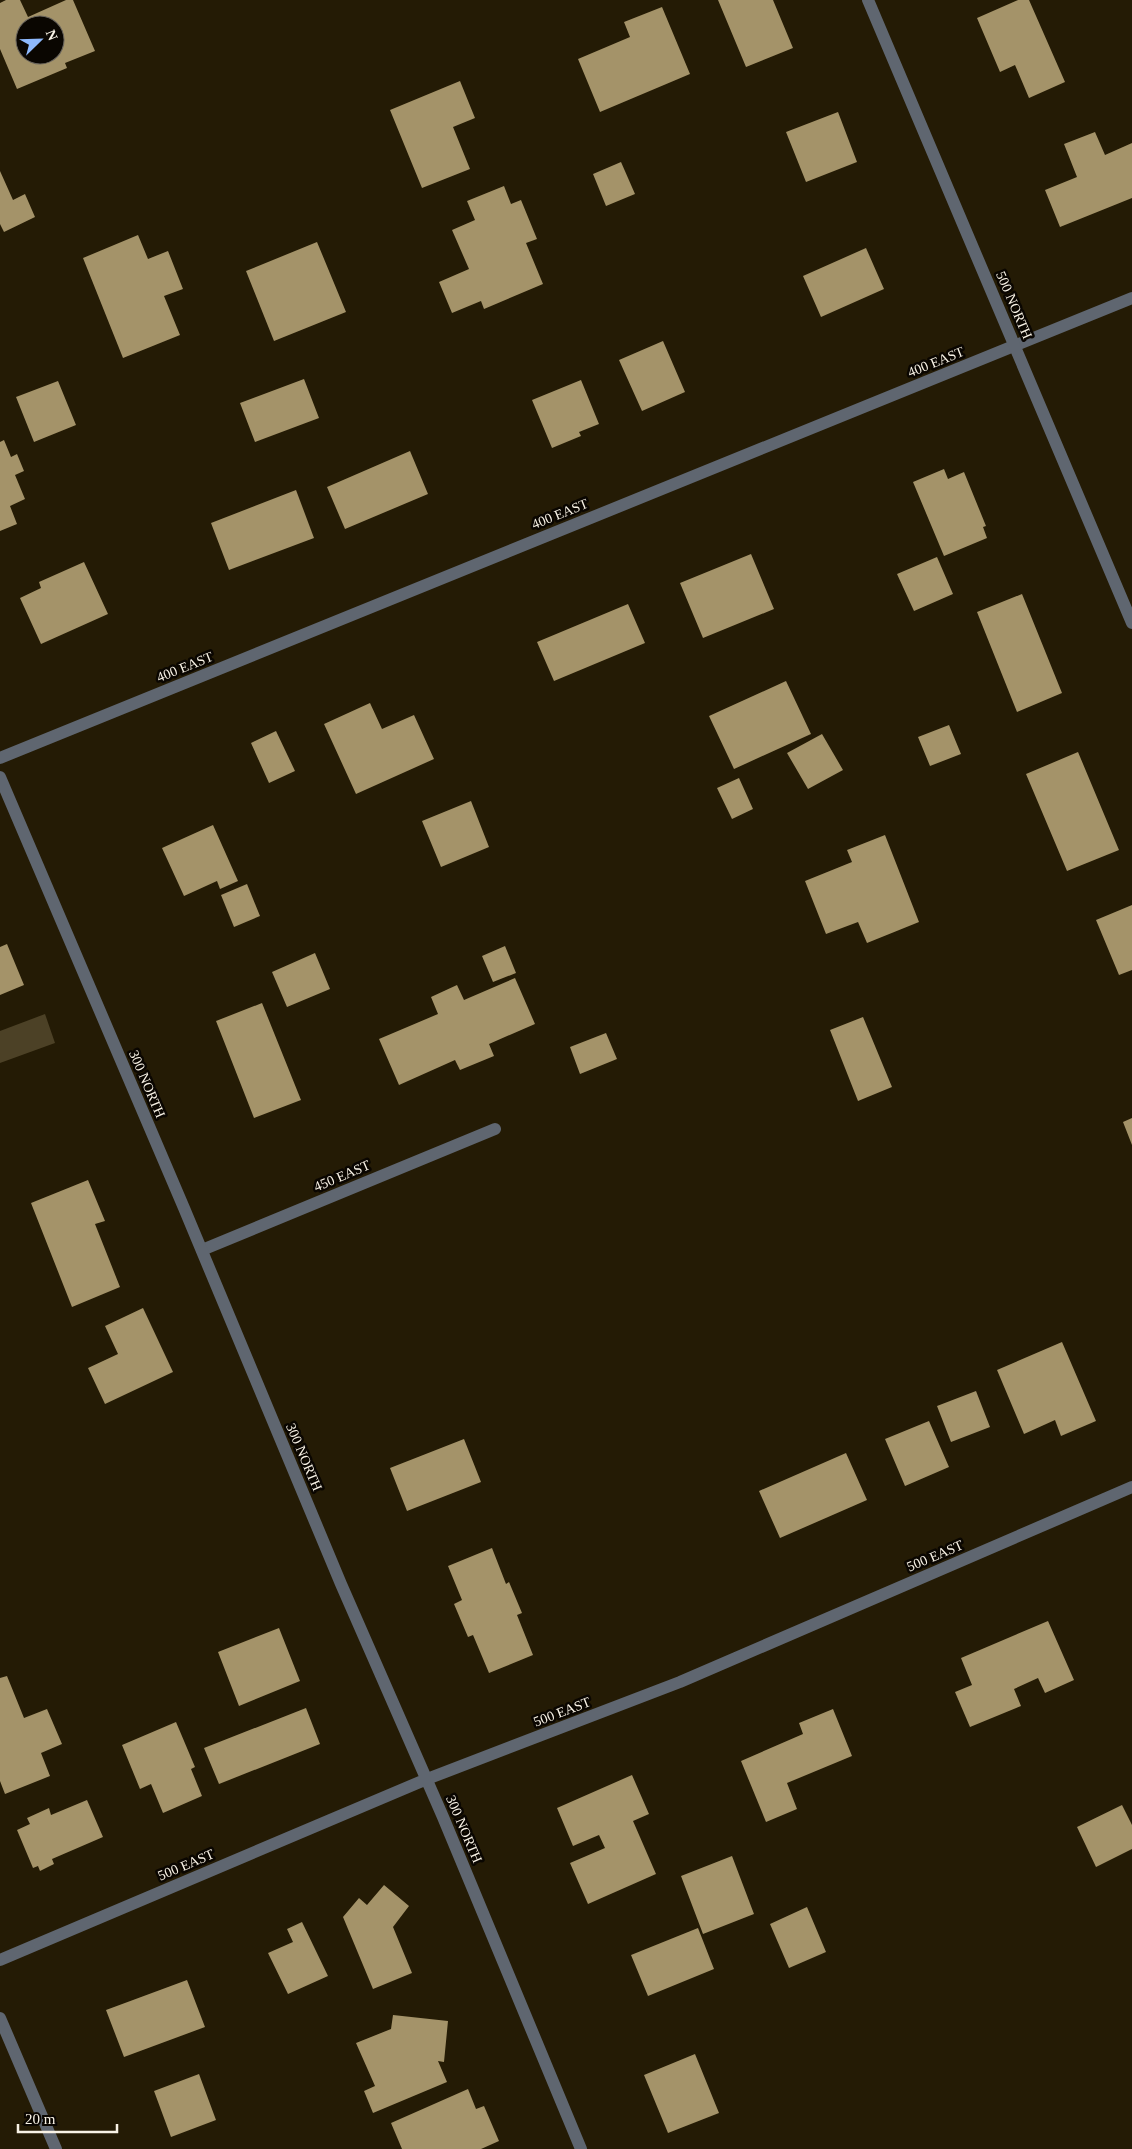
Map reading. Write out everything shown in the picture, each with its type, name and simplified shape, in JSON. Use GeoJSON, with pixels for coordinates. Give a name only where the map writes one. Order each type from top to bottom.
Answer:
{"type":"FeatureCollection","features":[{"type":"Feature","properties":{"kind":"street","name":"500 NORTH"},"geometry":{"type":"LineString","coordinates":[[868,0],[1132,623]]}},
{"type":"Feature","properties":{"kind":"street","name":"400 EAST"},"geometry":{"type":"LineString","coordinates":[[0,758],[1132,298]]}},
{"type":"Feature","properties":{"kind":"street","name":"300 NORTH"},"geometry":{"type":"LineString","coordinates":[[0,777],[202,1250],[341,1584],[427,1780],[581,2149]]}},
{"type":"Feature","properties":{"kind":"street","name":"450 EAST"},"geometry":{"type":"LineString","coordinates":[[202,1250],[494,1129]]}},
{"type":"Feature","properties":{"kind":"street","name":"500 EAST"},"geometry":{"type":"LineString","coordinates":[[0,1960],[427,1780],[680,1682],[1132,1487]]}},
{"type":"Feature","properties":{"kind":"street"},"geometry":{"type":"LineString","coordinates":[[0,2018],[56,2149]]}},
{"type":"Feature","properties":{"kind":"shaded area"},"geometry":{"type":"Polygon","coordinates":[[[45,1014],[55,1043],[0,1063],[0,1031],[45,1014]]]}},
{"type":"Feature","properties":{"kind":"building"},"geometry":{"type":"Polygon","coordinates":[[[6,0],[20,0],[27,15],[15,15],[15,65],[65,65],[65,63],[67,68],[17,89],[0,49],[0,3],[6,0]]]}},
{"type":"Feature","properties":{"kind":"building"},"geometry":{"type":"Polygon","coordinates":[[[66,0],[73,0],[95,51],[65,63],[65,15],[32,15],[66,0]]]}},
{"type":"Feature","properties":{"kind":"building"},"geometry":{"type":"Polygon","coordinates":[[[718,0],[773,0],[793,48],[746,67],[718,0]]]}},
{"type":"Feature","properties":{"kind":"building"},"geometry":{"type":"Polygon","coordinates":[[[1018,0],[1029,0],[1065,82],[1029,98],[1015,65],[1000,72],[977,18],[1018,0]]]}},
{"type":"Feature","properties":{"kind":"building"},"geometry":{"type":"Polygon","coordinates":[[[662,7],[690,74],[600,112],[578,59],[630,37],[624,22],[662,7]]]}},
{"type":"Feature","properties":{"kind":"building"},"geometry":{"type":"Polygon","coordinates":[[[460,81],[475,118],[453,127],[470,169],[422,188],[390,110],[460,81]]]}},
{"type":"Feature","properties":{"kind":"building"},"geometry":{"type":"Polygon","coordinates":[[[838,112],[857,162],[806,182],[786,132],[838,112]]]}},
{"type":"Feature","properties":{"kind":"building"},"geometry":{"type":"Polygon","coordinates":[[[1095,132],[1105,155],[1132,143],[1132,198],[1060,227],[1045,190],[1077,177],[1064,144],[1095,132]]]}},
{"type":"Feature","properties":{"kind":"building"},"geometry":{"type":"Polygon","coordinates":[[[621,162],[635,194],[606,206],[593,174],[621,162]]]}},
{"type":"Feature","properties":{"kind":"building"},"geometry":{"type":"Polygon","coordinates":[[[0,171],[13,200],[25,194],[35,217],[4,232],[0,224],[0,171]]]}},
{"type":"Feature","properties":{"kind":"building"},"geometry":{"type":"Polygon","coordinates":[[[504,186],[511,204],[521,200],[537,239],[526,243],[543,284],[484,309],[481,301],[452,313],[439,282],[469,269],[452,230],[475,220],[467,201],[504,186]]]}},
{"type":"Feature","properties":{"kind":"building"},"geometry":{"type":"Polygon","coordinates":[[[138,235],[148,259],[168,251],[183,289],[164,296],[180,335],[123,358],[83,258],[138,235]]]}},
{"type":"Feature","properties":{"kind":"building"},"geometry":{"type":"Polygon","coordinates":[[[317,242],[346,312],[274,341],[246,271],[317,242]]]}},
{"type":"Feature","properties":{"kind":"building"},"geometry":{"type":"Polygon","coordinates":[[[866,248],[884,289],[821,317],[803,276],[866,248]]]}},
{"type":"Feature","properties":{"kind":"building"},"geometry":{"type":"Polygon","coordinates":[[[663,341],[685,392],[642,411],[619,360],[663,341]]]}},
{"type":"Feature","properties":{"kind":"building"},"geometry":{"type":"Polygon","coordinates":[[[304,379],[319,418],[255,442],[240,403],[304,379]]]}},
{"type":"Feature","properties":{"kind":"building"},"geometry":{"type":"Polygon","coordinates":[[[581,380],[599,424],[579,432],[581,436],[552,448],[532,400],[581,380]]]}},
{"type":"Feature","properties":{"kind":"building"},"geometry":{"type":"Polygon","coordinates":[[[58,381],[76,425],[34,442],[16,397],[58,381]]]}},
{"type":"Feature","properties":{"kind":"building"},"geometry":{"type":"Polygon","coordinates":[[[4,440],[11,457],[17,454],[24,471],[15,475],[25,499],[10,506],[17,524],[0,531],[0,442],[4,440]]]}},
{"type":"Feature","properties":{"kind":"building"},"geometry":{"type":"Polygon","coordinates":[[[410,451],[428,494],[345,529],[327,487],[410,451]]]}},
{"type":"Feature","properties":{"kind":"building"},"geometry":{"type":"Polygon","coordinates":[[[944,469],[948,479],[964,472],[986,526],[983,527],[987,538],[944,556],[913,482],[944,469]]]}},
{"type":"Feature","properties":{"kind":"building"},"geometry":{"type":"Polygon","coordinates":[[[296,490],[314,538],[229,570],[211,523],[296,490]]]}},
{"type":"Feature","properties":{"kind":"building"},"geometry":{"type":"Polygon","coordinates":[[[751,554],[774,609],[703,638],[680,583],[751,554]]]}},
{"type":"Feature","properties":{"kind":"building"},"geometry":{"type":"Polygon","coordinates":[[[937,557],[953,594],[914,611],[897,574],[937,557]]]}},
{"type":"Feature","properties":{"kind":"building"},"geometry":{"type":"Polygon","coordinates":[[[84,562],[108,614],[41,644],[20,598],[41,588],[39,582],[84,562]]]}},
{"type":"Feature","properties":{"kind":"building"},"geometry":{"type":"Polygon","coordinates":[[[1022,594],[1062,693],[1017,712],[977,612],[1022,594]]]}},
{"type":"Feature","properties":{"kind":"building"},"geometry":{"type":"Polygon","coordinates":[[[628,604],[645,643],[554,681],[537,642],[628,604]]]}},
{"type":"Feature","properties":{"kind":"building"},"geometry":{"type":"Polygon","coordinates":[[[786,681],[811,734],[734,769],[709,716],[786,681]]]}},
{"type":"Feature","properties":{"kind":"building"},"geometry":{"type":"Polygon","coordinates":[[[370,703],[382,729],[414,715],[434,759],[356,794],[324,724],[370,703]]]}},
{"type":"Feature","properties":{"kind":"building"},"geometry":{"type":"Polygon","coordinates":[[[949,725],[961,754],[930,766],[918,737],[949,725]]]}},
{"type":"Feature","properties":{"kind":"building"},"geometry":{"type":"Polygon","coordinates":[[[276,731],[295,771],[269,783],[251,743],[276,731]]]}},
{"type":"Feature","properties":{"kind":"building"},"geometry":{"type":"Polygon","coordinates":[[[822,734],[843,770],[808,789],[787,753],[822,734]]]}},
{"type":"Feature","properties":{"kind":"building"},"geometry":{"type":"Polygon","coordinates":[[[1078,752],[1119,850],[1067,871],[1026,774],[1078,752]]]}},
{"type":"Feature","properties":{"kind":"building"},"geometry":{"type":"Polygon","coordinates":[[[739,778],[753,809],[732,819],[717,788],[739,778]]]}},
{"type":"Feature","properties":{"kind":"building"},"geometry":{"type":"Polygon","coordinates":[[[471,801],[489,847],[441,867],[422,821],[471,801]]]}},
{"type":"Feature","properties":{"kind":"building"},"geometry":{"type":"Polygon","coordinates":[[[213,825],[238,881],[220,889],[217,881],[184,896],[162,848],[213,825]]]}},
{"type":"Feature","properties":{"kind":"building"},"geometry":{"type":"Polygon","coordinates":[[[885,835],[919,922],[867,943],[858,922],[826,934],[805,881],[852,862],[847,850],[885,835]]]}},
{"type":"Feature","properties":{"kind":"building"},"geometry":{"type":"Polygon","coordinates":[[[247,884],[260,916],[234,927],[221,895],[247,884]]]}},
{"type":"Feature","properties":{"kind":"building"},"geometry":{"type":"Polygon","coordinates":[[[1132,905],[1132,970],[1119,975],[1096,920],[1132,905]]]}},
{"type":"Feature","properties":{"kind":"building"},"geometry":{"type":"Polygon","coordinates":[[[7,944],[24,985],[0,995],[0,947],[7,944]]]}},
{"type":"Feature","properties":{"kind":"building"},"geometry":{"type":"Polygon","coordinates":[[[505,946],[516,973],[493,982],[482,956],[505,946]]]}},
{"type":"Feature","properties":{"kind":"building"},"geometry":{"type":"Polygon","coordinates":[[[315,953],[330,989],[287,1007],[272,972],[315,953]]]}},
{"type":"Feature","properties":{"kind":"building"},"geometry":{"type":"Polygon","coordinates":[[[515,978],[535,1024],[489,1044],[494,1056],[460,1070],[455,1060],[399,1085],[379,1039],[438,1014],[431,997],[457,985],[464,1000],[515,978]]]}},
{"type":"Feature","properties":{"kind":"building"},"geometry":{"type":"Polygon","coordinates":[[[262,1003],[301,1100],[254,1118],[216,1021],[262,1003]]]}},
{"type":"Feature","properties":{"kind":"building"},"geometry":{"type":"Polygon","coordinates":[[[863,1017],[892,1087],[858,1101],[830,1030],[863,1017]]]}},
{"type":"Feature","properties":{"kind":"building"},"geometry":{"type":"Polygon","coordinates":[[[606,1033],[617,1059],[580,1074],[570,1047],[606,1033]]]}},
{"type":"Feature","properties":{"kind":"building"},"geometry":{"type":"Polygon","coordinates":[[[1132,1118],[1132,1145],[1123,1122],[1132,1118]]]}},
{"type":"Feature","properties":{"kind":"building"},"geometry":{"type":"Polygon","coordinates":[[[88,1180],[105,1221],[95,1224],[120,1287],[72,1307],[31,1203],[88,1180]]]}},
{"type":"Feature","properties":{"kind":"building"},"geometry":{"type":"Polygon","coordinates":[[[143,1308],[173,1372],[105,1404],[88,1368],[118,1354],[105,1326],[143,1308]]]}},
{"type":"Feature","properties":{"kind":"building"},"geometry":{"type":"Polygon","coordinates":[[[1062,1342],[1096,1421],[1061,1436],[1055,1420],[1024,1434],[997,1370],[1062,1342]]]}},
{"type":"Feature","properties":{"kind":"building"},"geometry":{"type":"Polygon","coordinates":[[[976,1391],[990,1427],[951,1442],[937,1406],[976,1391]]]}},
{"type":"Feature","properties":{"kind":"building"},"geometry":{"type":"Polygon","coordinates":[[[929,1421],[949,1467],[905,1486],[885,1439],[929,1421]]]}},
{"type":"Feature","properties":{"kind":"building"},"geometry":{"type":"Polygon","coordinates":[[[464,1439],[481,1482],[407,1511],[390,1468],[464,1439]]]}},
{"type":"Feature","properties":{"kind":"building"},"geometry":{"type":"Polygon","coordinates":[[[846,1453],[867,1500],[780,1538],[759,1491],[846,1453]]]}},
{"type":"Feature","properties":{"kind":"building"},"geometry":{"type":"Polygon","coordinates":[[[492,1548],[506,1584],[509,1582],[522,1613],[517,1615],[533,1655],[489,1673],[473,1635],[468,1637],[454,1604],[462,1600],[448,1566],[492,1548]]]}},
{"type":"Feature","properties":{"kind":"building"},"geometry":{"type":"Polygon","coordinates":[[[1048,1621],[1074,1680],[1045,1693],[1038,1678],[1014,1689],[1021,1706],[970,1727],[955,1692],[972,1685],[961,1658],[1048,1621]]]}},
{"type":"Feature","properties":{"kind":"building"},"geometry":{"type":"Polygon","coordinates":[[[279,1628],[300,1681],[239,1706],[218,1652],[279,1628]]]}},
{"type":"Feature","properties":{"kind":"building"},"geometry":{"type":"Polygon","coordinates":[[[7,1676],[24,1718],[47,1709],[62,1744],[41,1753],[50,1776],[5,1794],[0,1781],[0,1678],[7,1676]]]}},
{"type":"Feature","properties":{"kind":"building"},"geometry":{"type":"Polygon","coordinates":[[[306,1708],[320,1744],[219,1784],[204,1748],[306,1708]]]}},
{"type":"Feature","properties":{"kind":"building"},"geometry":{"type":"Polygon","coordinates":[[[833,1709],[852,1756],[787,1783],[797,1809],[766,1822],[741,1761],[803,1734],[799,1723],[833,1709]]]}},
{"type":"Feature","properties":{"kind":"building"},"geometry":{"type":"Polygon","coordinates":[[[176,1722],[195,1767],[191,1769],[202,1796],[163,1813],[151,1784],[140,1789],[122,1745],[176,1722]]]}},
{"type":"Feature","properties":{"kind":"building"},"geometry":{"type":"Polygon","coordinates":[[[632,1775],[649,1814],[633,1821],[656,1874],[588,1904],[570,1863],[605,1848],[599,1835],[573,1846],[557,1808],[632,1775]]]}},
{"type":"Feature","properties":{"kind":"building"},"geometry":{"type":"Polygon","coordinates":[[[87,1800],[103,1837],[52,1859],[54,1864],[40,1871],[38,1866],[33,1868],[17,1830],[30,1824],[27,1818],[49,1808],[51,1815],[87,1800]]]}},
{"type":"Feature","properties":{"kind":"building"},"geometry":{"type":"Polygon","coordinates":[[[1122,1805],[1132,1825],[1132,1849],[1096,1867],[1077,1827],[1122,1805]]]}},
{"type":"Feature","properties":{"kind":"building"},"geometry":{"type":"Polygon","coordinates":[[[732,1856],[754,1914],[703,1934],[681,1876],[732,1856]]]}},
{"type":"Feature","properties":{"kind":"building"},"geometry":{"type":"Polygon","coordinates":[[[384,1885],[409,1906],[393,1927],[412,1973],[373,1989],[343,1917],[359,1898],[367,1905],[384,1885]]]}},
{"type":"Feature","properties":{"kind":"building"},"geometry":{"type":"Polygon","coordinates":[[[807,1907],[826,1952],[789,1968],[770,1924],[807,1907]]]}},
{"type":"Feature","properties":{"kind":"building"},"geometry":{"type":"Polygon","coordinates":[[[302,1922],[328,1976],[288,1994],[268,1953],[293,1942],[287,1929],[302,1922]]]}},
{"type":"Feature","properties":{"kind":"building"},"geometry":{"type":"Polygon","coordinates":[[[698,1928],[714,1969],[648,1996],[631,1955],[698,1928]]]}},
{"type":"Feature","properties":{"kind":"building"},"geometry":{"type":"Polygon","coordinates":[[[187,1980],[205,2027],[124,2057],[106,2010],[187,1980]]]}},
{"type":"Feature","properties":{"kind":"building"},"geometry":{"type":"Polygon","coordinates":[[[393,2015],[448,2021],[444,2062],[438,2061],[447,2082],[373,2113],[364,2091],[375,2086],[356,2043],[391,2029],[393,2015]]]}},
{"type":"Feature","properties":{"kind":"building"},"geometry":{"type":"Polygon","coordinates":[[[695,2054],[719,2113],[668,2133],[644,2075],[695,2054]]]}},
{"type":"Feature","properties":{"kind":"building"},"geometry":{"type":"Polygon","coordinates":[[[199,2074],[216,2120],[171,2137],[154,2091],[199,2074]]]}},
{"type":"Feature","properties":{"kind":"building"},"geometry":{"type":"Polygon","coordinates":[[[468,2089],[476,2109],[484,2106],[499,2141],[481,2149],[402,2149],[391,2123],[468,2089]]]}}]}
